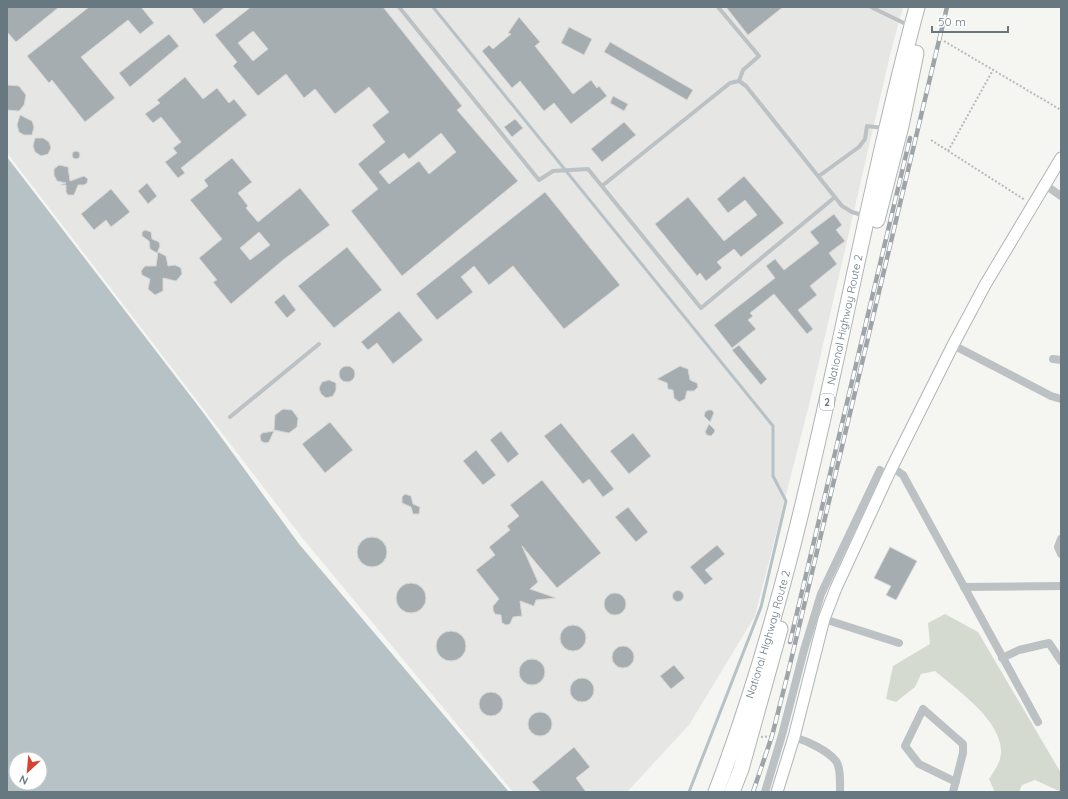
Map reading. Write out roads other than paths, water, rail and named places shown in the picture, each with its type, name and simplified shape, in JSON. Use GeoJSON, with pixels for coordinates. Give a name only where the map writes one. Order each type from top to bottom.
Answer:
{"type":"FeatureCollection","features":[{"type":"Feature","properties":{"kind":"highway","name":"National Highway Route 2"},"geometry":{"type":"LineString","coordinates":[[732,792],[741,769],[774,658],[872,218],[888,129],[917,7]]}},
{"type":"Feature","properties":{"kind":"highway","name":"National Highway Route 2"},"geometry":{"type":"LineString","coordinates":[[716,792],[765,649],[782,588],[872,218],[901,126],[927,7]]}},
{"type":"Feature","properties":{"kind":"street"},"geometry":{"type":"LineString","coordinates":[[777,792],[794,737],[824,619],[836,588],[892,468],[953,344],[985,285],[1061,158]]}},
{"type":"Feature","properties":{"kind":"street"},"geometry":{"type":"LineString","coordinates":[[1045,185],[1061,196]]}},
{"type":"Feature","properties":{"kind":"street"},"geometry":{"type":"LineString","coordinates":[[953,344],[1051,396],[1061,399]]}},
{"type":"Feature","properties":{"kind":"street"},"geometry":{"type":"LineString","coordinates":[[892,468],[903,475],[1038,722]]}},
{"type":"Feature","properties":{"kind":"street"},"geometry":{"type":"LineString","coordinates":[[765,792],[821,594],[880,470]]}},
{"type":"Feature","properties":{"kind":"street"},"geometry":{"type":"LineString","coordinates":[[1061,539],[1058,547],[1061,554]]}},
{"type":"Feature","properties":{"kind":"street"},"geometry":{"type":"LineString","coordinates":[[964,587],[1061,586]]}},
{"type":"Feature","properties":{"kind":"street"},"geometry":{"type":"LineString","coordinates":[[824,619],[899,644]]}},
{"type":"Feature","properties":{"kind":"street"},"geometry":{"type":"LineString","coordinates":[[1002,658],[1019,650],[1049,643],[1061,661]]}},
{"type":"Feature","properties":{"kind":"street"},"geometry":{"type":"LineString","coordinates":[[954,792],[964,753],[962,744],[923,709],[905,746],[918,764],[956,782]]}},
{"type":"Feature","properties":{"kind":"street"},"geometry":{"type":"LineString","coordinates":[[794,737],[803,740],[828,754],[836,762],[840,779],[840,792]]}},
{"type":"Feature","properties":{"kind":"lane"},"geometry":{"type":"LineString","coordinates":[[399,7],[539,180],[553,171],[588,169],[701,308],[835,197]]}},
{"type":"Feature","properties":{"kind":"lane"},"geometry":{"type":"LineString","coordinates":[[718,7],[759,56],[743,70],[739,81]]}},
{"type":"Feature","properties":{"kind":"lane"},"geometry":{"type":"LineString","coordinates":[[871,7],[912,28]]}},
{"type":"Feature","properties":{"kind":"lane"},"geometry":{"type":"LineString","coordinates":[[602,186],[730,83],[739,81],[746,86],[846,209],[872,218]]}},
{"type":"Feature","properties":{"kind":"lane"},"geometry":{"type":"LineString","coordinates":[[819,176],[859,147],[865,139],[867,126],[888,129]]}},
{"type":"Feature","properties":{"kind":"lane"},"geometry":{"type":"LineString","coordinates":[[230,417],[320,344]]}},
{"type":"Feature","properties":{"kind":"waterway"},"geometry":{"type":"LineString","coordinates":[[433,7],[773,426],[773,476],[786,501],[761,607],[689,792]]}},
{"type":"Feature","properties":{"kind":"railway"},"geometry":{"type":"LineString","coordinates":[[753,792],[772,736],[788,673],[947,7]]}},
{"type":"Feature","properties":{"kind":"railway"},"geometry":{"type":"LineString","coordinates":[[790,642],[910,138]]}}]}
